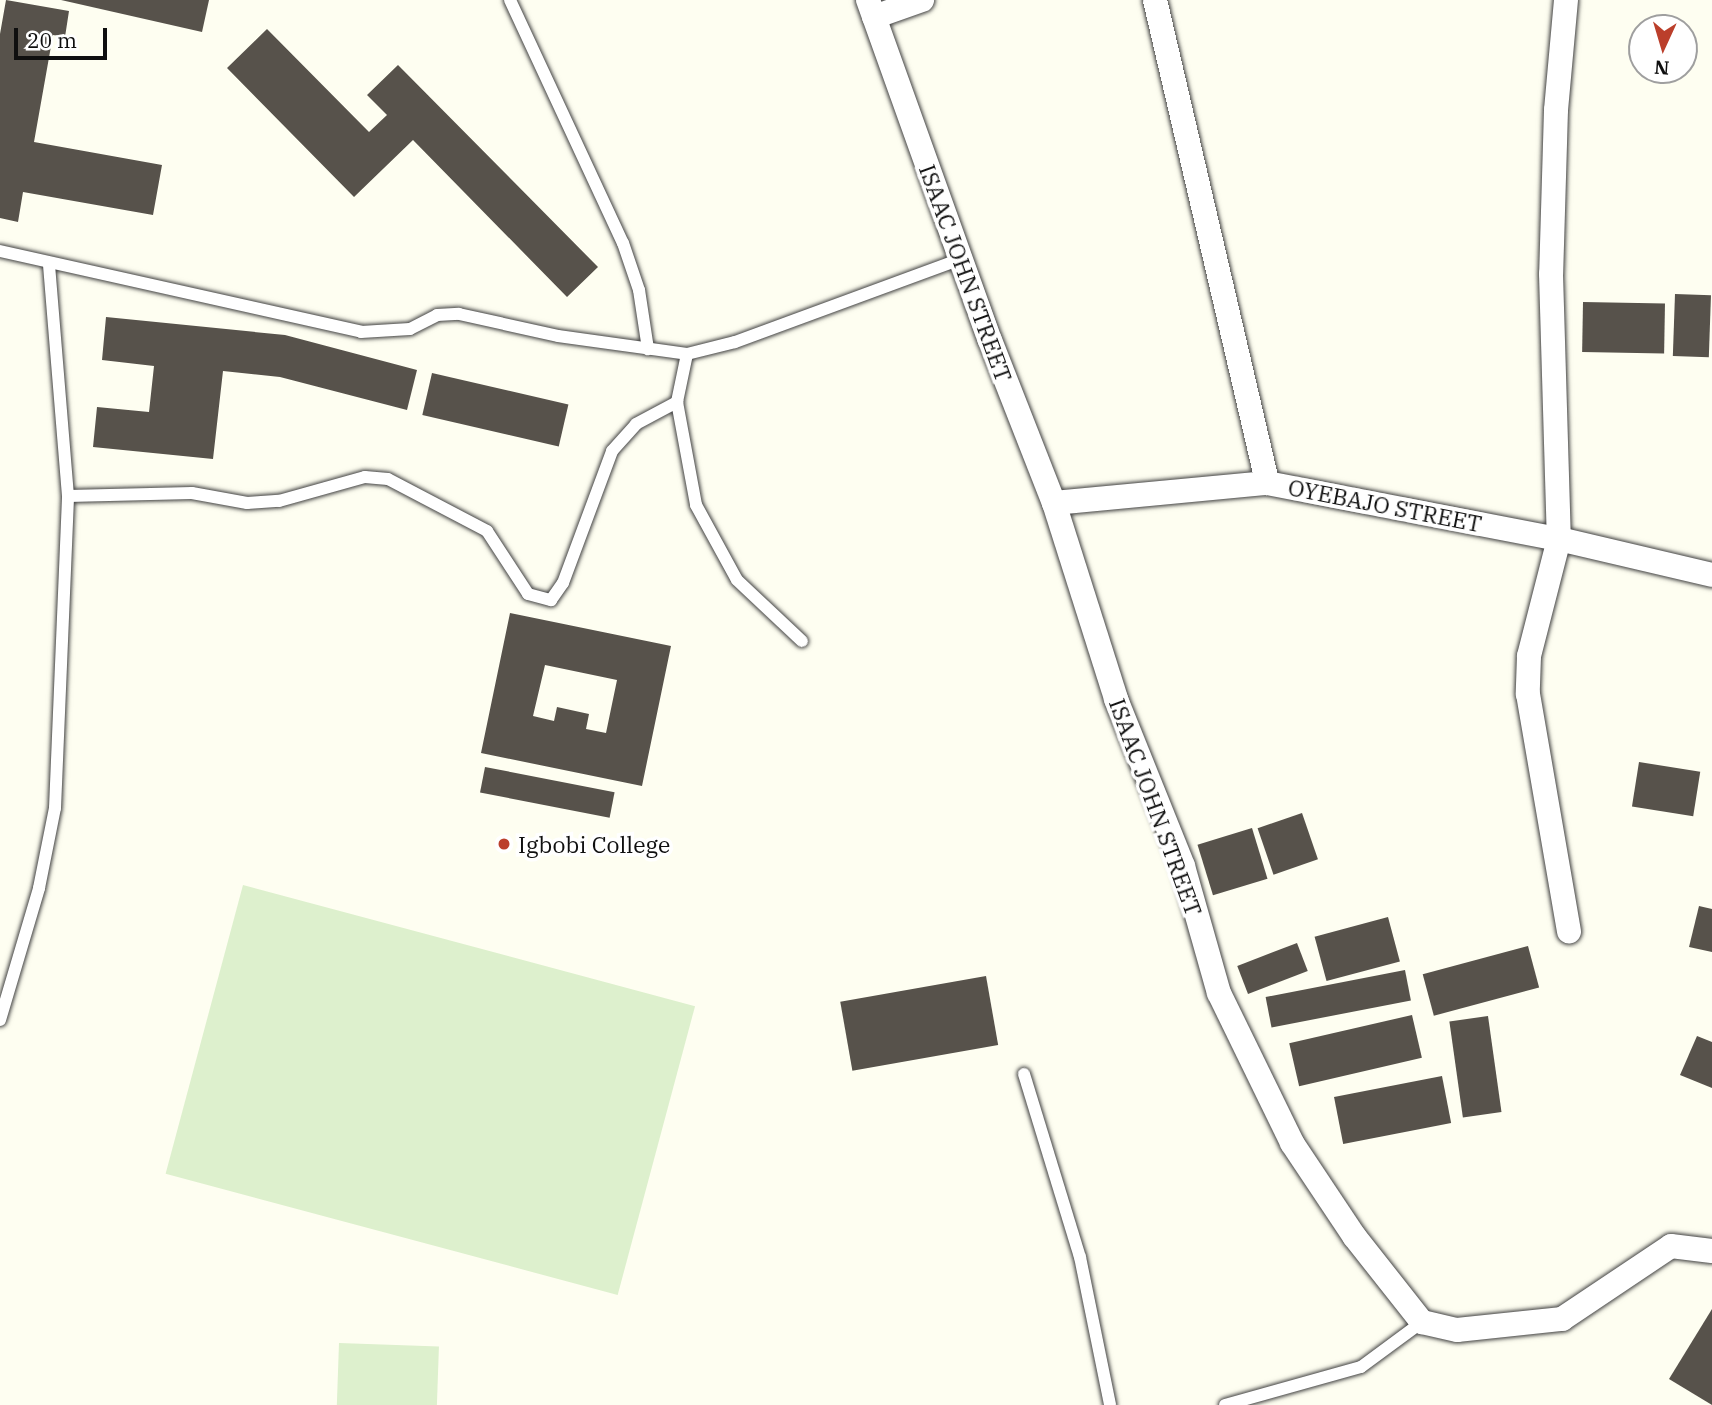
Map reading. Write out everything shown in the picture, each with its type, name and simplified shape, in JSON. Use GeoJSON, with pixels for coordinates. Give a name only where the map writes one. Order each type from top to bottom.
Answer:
{"type":"FeatureCollection","features":[{"type":"Feature","properties":{"kind":"street"},"geometry":{"type":"LineString","coordinates":[[871,8],[922,0]]}},
{"type":"Feature","properties":{"kind":"street"},"geometry":{"type":"LineString","coordinates":[[1155,0],[1267,483]]}},
{"type":"Feature","properties":{"kind":"street"},"geometry":{"type":"LineString","coordinates":[[1566,0],[1556,110],[1551,275],[1559,539],[1529,656],[1528,694],[1569,931]]}},
{"type":"Feature","properties":{"kind":"street","name":"ISAAC JOHN STREET"},"geometry":{"type":"LineString","coordinates":[[871,8],[960,259],[1054,503],[1116,699],[1182,866],[1219,993],[1292,1143],[1354,1236],[1422,1322]]}},
{"type":"Feature","properties":{"kind":"street","name":"OYEBAJO STREET"},"geometry":{"type":"LineString","coordinates":[[1054,503],[1267,483],[1559,539],[1712,575]]}},
{"type":"Feature","properties":{"kind":"street"},"geometry":{"type":"LineString","coordinates":[[1422,1322],[1457,1330],[1562,1319],[1671,1246],[1712,1251]]}},
{"type":"Feature","properties":{"kind":"lane"},"geometry":{"type":"LineString","coordinates":[[510,0],[623,243],[639,290],[648,349]]}},
{"type":"Feature","properties":{"kind":"lane"},"geometry":{"type":"LineString","coordinates":[[0,251],[360,332],[410,329],[437,315],[458,314],[558,336],[687,354],[735,342],[960,259]]}},
{"type":"Feature","properties":{"kind":"lane"},"geometry":{"type":"LineString","coordinates":[[0,1020],[39,888],[55,808],[68,496],[49,264]]}},
{"type":"Feature","properties":{"kind":"lane"},"geometry":{"type":"LineString","coordinates":[[687,354],[677,402],[696,505],[712,542],[737,580],[802,641]]}},
{"type":"Feature","properties":{"kind":"lane"},"geometry":{"type":"LineString","coordinates":[[68,496],[192,493],[247,503],[279,501],[365,477],[388,479],[487,531],[528,594],[551,600],[563,583],[612,451],[636,424],[677,402]]}},
{"type":"Feature","properties":{"kind":"lane"},"geometry":{"type":"LineString","coordinates":[[1024,1074],[1080,1257],[1110,1405]]}},
{"type":"Feature","properties":{"kind":"lane"},"geometry":{"type":"LineString","coordinates":[[1225,1405],[1362,1367],[1422,1322]]}},
{"type":"Feature","properties":{"kind":"green space"},"geometry":{"type":"Polygon","coordinates":[[[243,885],[695,1006],[618,1295],[166,1174],[243,885]]]}},
{"type":"Feature","properties":{"kind":"green space"},"geometry":{"type":"Polygon","coordinates":[[[339,1343],[439,1346],[437,1405],[337,1405],[339,1343]]]}},
{"type":"Feature","properties":{"kind":"building"},"geometry":{"type":"Polygon","coordinates":[[[6,0],[69,11],[65,37],[53,35],[34,142],[162,165],[153,215],[23,192],[18,222],[0,218],[0,34],[6,0]]]}},
{"type":"Feature","properties":{"kind":"building"},"geometry":{"type":"Polygon","coordinates":[[[61,0],[209,0],[202,32],[61,0]]]}},
{"type":"Feature","properties":{"kind":"building"},"geometry":{"type":"Polygon","coordinates":[[[267,29],[369,132],[387,115],[367,95],[398,65],[598,267],[567,297],[413,140],[354,197],[227,68],[267,29]]]}},
{"type":"Feature","properties":{"kind":"building"},"geometry":{"type":"Polygon","coordinates":[[[1675,294],[1711,295],[1709,357],[1673,356],[1675,294]]]}},
{"type":"Feature","properties":{"kind":"building"},"geometry":{"type":"Polygon","coordinates":[[[1583,302],[1665,303],[1664,353],[1582,352],[1583,302]]]}},
{"type":"Feature","properties":{"kind":"building"},"geometry":{"type":"Polygon","coordinates":[[[106,317],[285,335],[417,370],[407,410],[280,377],[223,371],[213,459],[93,447],[97,407],[149,412],[154,366],[102,360],[106,317]]]}},
{"type":"Feature","properties":{"kind":"building"},"geometry":{"type":"Polygon","coordinates":[[[432,373],[568,404],[559,446],[422,415],[432,373]]]}},
{"type":"Feature","properties":{"kind":"building"},"geometry":{"type":"Polygon","coordinates":[[[510,613],[671,646],[642,786],[481,753],[510,613]],[[545,665],[533,716],[554,721],[557,707],[589,714],[586,729],[606,733],[617,680],[545,665]]]}},
{"type":"Feature","properties":{"kind":"building"},"geometry":{"type":"Polygon","coordinates":[[[1639,762],[1700,772],[1693,816],[1632,806],[1639,762]]]}},
{"type":"Feature","properties":{"kind":"building"},"geometry":{"type":"Polygon","coordinates":[[[485,767],[615,792],[610,818],[480,793],[485,767]]]}},
{"type":"Feature","properties":{"kind":"building"},"geometry":{"type":"Polygon","coordinates":[[[1302,813],[1318,859],[1274,875],[1258,828],[1302,813]]]}},
{"type":"Feature","properties":{"kind":"building"},"geometry":{"type":"Polygon","coordinates":[[[1252,828],[1267,879],[1213,895],[1197,845],[1252,828]]]}},
{"type":"Feature","properties":{"kind":"building"},"geometry":{"type":"Polygon","coordinates":[[[1699,906],[1712,909],[1712,952],[1689,947],[1699,906]]]}},
{"type":"Feature","properties":{"kind":"building"},"geometry":{"type":"Polygon","coordinates":[[[1388,917],[1400,961],[1326,981],[1315,937],[1388,917]]]}},
{"type":"Feature","properties":{"kind":"building"},"geometry":{"type":"Polygon","coordinates":[[[1297,943],[1308,971],[1248,994],[1237,966],[1297,943]]]}},
{"type":"Feature","properties":{"kind":"building"},"geometry":{"type":"Polygon","coordinates":[[[1528,946],[1539,988],[1434,1016],[1423,974],[1528,946]]]}},
{"type":"Feature","properties":{"kind":"building"},"geometry":{"type":"Polygon","coordinates":[[[1405,970],[1411,1000],[1272,1028],[1266,997],[1405,970]]]}},
{"type":"Feature","properties":{"kind":"building"},"geometry":{"type":"Polygon","coordinates":[[[986,976],[998,1045],[852,1071],[840,1002],[986,976]]]}},
{"type":"Feature","properties":{"kind":"building"},"geometry":{"type":"Polygon","coordinates":[[[1412,1015],[1422,1058],[1299,1086],[1289,1043],[1412,1015]]]}},
{"type":"Feature","properties":{"kind":"building"},"geometry":{"type":"Polygon","coordinates":[[[1488,1016],[1501,1112],[1463,1117],[1449,1021],[1488,1016]]]}},
{"type":"Feature","properties":{"kind":"building"},"geometry":{"type":"Polygon","coordinates":[[[1697,1036],[1712,1042],[1712,1088],[1680,1075],[1697,1036]]]}},
{"type":"Feature","properties":{"kind":"building"},"geometry":{"type":"Polygon","coordinates":[[[1442,1076],[1451,1123],[1343,1144],[1334,1097],[1442,1076]]]}},
{"type":"Feature","properties":{"kind":"building"},"geometry":{"type":"Polygon","coordinates":[[[1712,1309],[1712,1405],[1669,1379],[1712,1309]]]}},
{"type":"Feature","properties":{"kind":"place","name":"Igbobi College"},"geometry":{"type":"Point","coordinates":[504,844]}}]}
